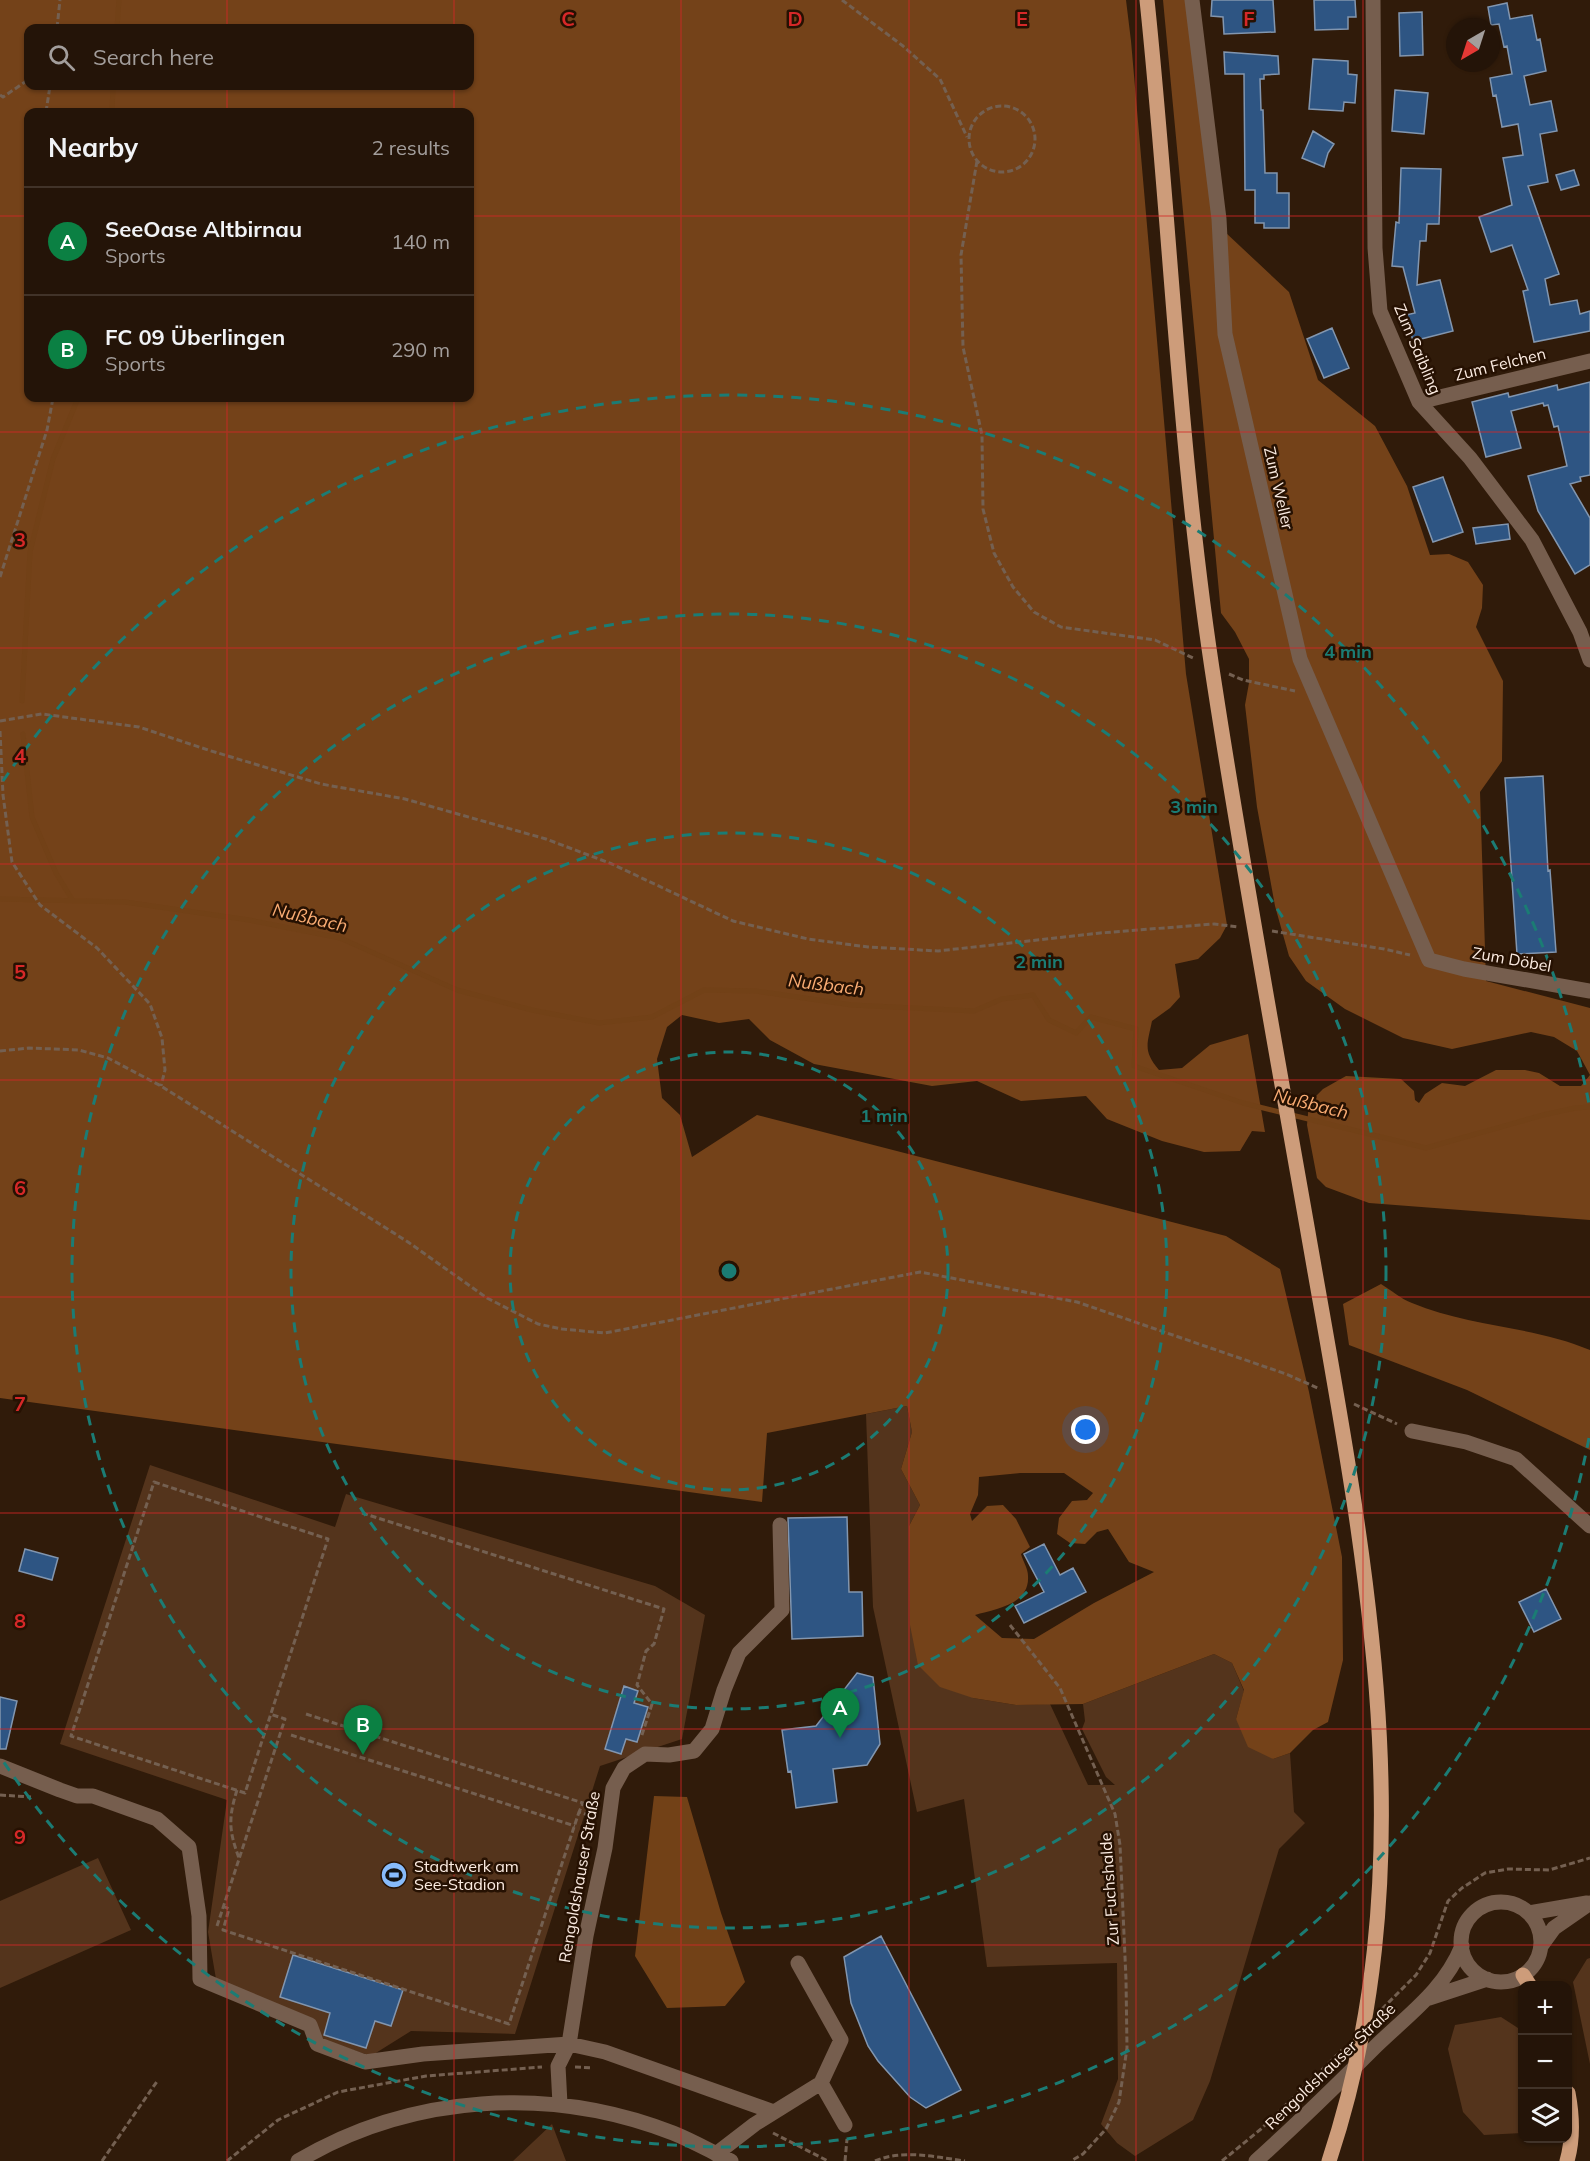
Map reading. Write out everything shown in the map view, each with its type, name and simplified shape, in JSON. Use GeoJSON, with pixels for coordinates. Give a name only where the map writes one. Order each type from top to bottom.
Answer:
{"type":"FeatureCollection","features":[{"type":"Feature","properties":{"kind":"main road"},"geometry":{"type":"LineString","coordinates":[[1147,0],[1190,483],[1214,684],[1363,1558],[1378,1695],[1383,1815],[1376,1953],[1342,2123],[1329,2161]]}},
{"type":"Feature","properties":{"kind":"main road"},"geometry":{"type":"LineString","coordinates":[[1567,2161],[1570,2143]]}},
{"type":"Feature","properties":{"kind":"street","name":"Zum Weller"},"geometry":{"type":"LineString","coordinates":[[1192,0],[1219,219],[1226,334],[1300,659],[1429,960]]}},
{"type":"Feature","properties":{"kind":"street","name":"Zum Saibling"},"geometry":{"type":"LineString","coordinates":[[1372,0],[1375,248],[1380,311],[1419,402],[1470,458],[1532,540],[1580,632],[1590,660]]}},
{"type":"Feature","properties":{"kind":"street","name":"Zum Felchen"},"geometry":{"type":"LineString","coordinates":[[1419,402],[1590,361]]}},
{"type":"Feature","properties":{"kind":"street","name":"Zum Döbel"},"geometry":{"type":"LineString","coordinates":[[1429,960],[1464,969],[1590,991]]}},
{"type":"Feature","properties":{"kind":"street"},"geometry":{"type":"LineString","coordinates":[[1412,1431],[1466,1442],[1516,1459],[1590,1526]]}},
{"type":"Feature","properties":{"kind":"street"},"geometry":{"type":"LineString","coordinates":[[633,1762],[645,1754],[669,1755],[694,1751],[712,1729],[739,1653],[782,1610],[780,1525]]}},
{"type":"Feature","properties":{"kind":"street","name":"Rengoldshauser Straße"},"geometry":{"type":"LineString","coordinates":[[560,2104],[558,2066],[569,2044],[613,1788],[624,1768],[633,1762]]}},
{"type":"Feature","properties":{"kind":"street"},"geometry":{"type":"LineString","coordinates":[[0,1766],[77,1796],[93,1796],[157,1819],[189,1847],[199,1916],[200,1978],[310,2025],[317,2044],[365,2062],[423,2054],[569,2044],[605,2052],[774,2112]]}},
{"type":"Feature","properties":{"kind":"street","name":"Rengoldshauser Straße"},"geometry":{"type":"LineString","coordinates":[[1256,2161],[1395,2027],[1429,1998],[1456,1959],[1462,1946],[1463,1932],[1468,1919],[1478,1910],[1491,1903],[1504,1902],[1518,1905],[1529,1913],[1590,1903]]}},
{"type":"Feature","properties":{"kind":"street","name":"Rengoldshauser Straße"},"geometry":{"type":"LineString","coordinates":[[1429,1998],[1487,1979],[1527,1980],[1541,1946],[1554,1928],[1590,1903]]}},
{"type":"Feature","properties":{"kind":"street"},"geometry":{"type":"LineString","coordinates":[[1529,1913],[1540,1934],[1541,1946]]}},
{"type":"Feature","properties":{"kind":"street"},"geometry":{"type":"LineString","coordinates":[[1462,1946],[1463,1954],[1472,1969],[1487,1979]]}},
{"type":"Feature","properties":{"kind":"street"},"geometry":{"type":"LineString","coordinates":[[716,2154],[774,2112],[821,2083],[841,2040],[798,1963]]}},
{"type":"Feature","properties":{"kind":"street"},"geometry":{"type":"LineString","coordinates":[[821,2083],[845,2125]]}},
{"type":"Feature","properties":{"kind":"street"},"geometry":{"type":"LineString","coordinates":[[298,2161],[341,2138],[370,2127],[438,2108],[486,2102],[560,2104],[627,2118],[673,2133],[731,2161]]}},
{"type":"Feature","properties":{"kind":"path"},"geometry":{"type":"LineString","coordinates":[[57,24],[60,0]]}},
{"type":"Feature","properties":{"kind":"path"},"geometry":{"type":"LineString","coordinates":[[842,0],[903,46],[940,79],[971,151],[985,168],[996,172],[1007,172],[1026,162],[1032,153],[1035,131],[1030,121],[1014,107],[992,106],[982,111],[974,119],[969,129],[968,140]]}},
{"type":"Feature","properties":{"kind":"path"},"geometry":{"type":"LineString","coordinates":[[0,95],[3,97],[24,83]]}},
{"type":"Feature","properties":{"kind":"path"},"geometry":{"type":"LineString","coordinates":[[47,108],[49,90]]}},
{"type":"Feature","properties":{"kind":"path"},"geometry":{"type":"LineString","coordinates":[[977,161],[961,255],[963,347],[982,435],[983,509],[994,553],[1013,587],[1034,612],[1060,627],[1155,640]]}},
{"type":"Feature","properties":{"kind":"path"},"geometry":{"type":"LineString","coordinates":[[0,577],[47,430],[52,402]]}},
{"type":"Feature","properties":{"kind":"path"},"geometry":{"type":"LineString","coordinates":[[1243,680],[1315,694]]}},
{"type":"Feature","properties":{"kind":"path"},"geometry":{"type":"LineString","coordinates":[[0,721],[42,714],[139,727],[321,784],[405,799],[546,838],[612,864],[733,921],[808,939],[868,947],[938,951],[1100,933],[1214,924],[1248,928]]}},
{"type":"Feature","properties":{"kind":"path"},"geometry":{"type":"LineString","coordinates":[[0,731],[3,795],[12,862],[40,905],[97,948],[150,1004],[162,1038],[165,1070],[161,1086]]}},
{"type":"Feature","properties":{"kind":"path"},"geometry":{"type":"LineString","coordinates":[[1269,930],[1384,949],[1429,960]]}},
{"type":"Feature","properties":{"kind":"path"},"geometry":{"type":"LineString","coordinates":[[0,1051],[29,1048],[80,1050],[108,1058],[161,1086],[408,1242],[487,1298],[538,1324],[605,1333],[920,1272],[1077,1302],[1286,1374]]}},
{"type":"Feature","properties":{"kind":"path"},"geometry":{"type":"LineString","coordinates":[[154,1482],[328,1539],[244,1793],[237,1790],[71,1736],[154,1482]]}},
{"type":"Feature","properties":{"kind":"path"},"geometry":{"type":"LineString","coordinates":[[362,1513],[664,1609],[654,1644],[646,1651],[637,1685],[652,1704],[633,1762]]}},
{"type":"Feature","properties":{"kind":"path","name":"Zur Fuchshalde"},"geometry":{"type":"LineString","coordinates":[[1010,1625],[1060,1688],[1115,1814],[1120,1845],[1126,1979],[1126,2048],[1119,2102],[1106,2129],[1083,2154],[1071,2161]]}},
{"type":"Feature","properties":{"kind":"path"},"geometry":{"type":"LineString","coordinates":[[216,1929],[285,1719],[270,1714]]}},
{"type":"Feature","properties":{"kind":"path"},"geometry":{"type":"LineString","coordinates":[[223,1906],[229,1909],[223,1930],[509,2024],[583,1803],[306,1714]]}},
{"type":"Feature","properties":{"kind":"path"},"geometry":{"type":"LineString","coordinates":[[291,1735],[575,1826]]}},
{"type":"Feature","properties":{"kind":"path"},"geometry":{"type":"LineString","coordinates":[[237,1790],[232,1807],[231,1835],[239,1858]]}},
{"type":"Feature","properties":{"kind":"path"},"geometry":{"type":"LineString","coordinates":[[579,1812],[608,1822]]}},
{"type":"Feature","properties":{"kind":"path"},"geometry":{"type":"LineString","coordinates":[[1378,2013],[1416,1975],[1430,1953],[1448,1901],[1462,1888],[1485,1873],[1508,1869],[1549,1869],[1590,1858]]}},
{"type":"Feature","properties":{"kind":"path"},"geometry":{"type":"LineString","coordinates":[[1222,2161],[1261,2129],[1346,2045]]}},
{"type":"Feature","properties":{"kind":"path"},"geometry":{"type":"LineString","coordinates":[[227,2161],[278,2120],[338,2092],[426,2076],[545,2067]]}},
{"type":"Feature","properties":{"kind":"path"},"geometry":{"type":"LineString","coordinates":[[102,2161],[158,2080]]}},
{"type":"Feature","properties":{"kind":"path"},"geometry":{"type":"LineString","coordinates":[[875,2161],[889,2155],[921,2155],[965,2161]]}},
{"type":"Feature","properties":{"kind":"shaded area"},"geometry":{"type":"Polygon","coordinates":[[[0,0],[1126,0],[1186,674],[1227,925],[1220,938],[1198,959],[1175,964],[1180,997],[1170,1008],[1152,1021],[1148,1052],[1159,1070],[1182,1068],[1210,1045],[1248,1034],[1265,1132],[1252,1131],[1240,1151],[1204,1152],[1162,1141],[1107,1119],[1086,1096],[1021,1101],[977,1081],[932,1086],[814,1064],[770,1040],[749,1019],[719,1023],[682,1015],[667,1027],[657,1059],[662,1098],[680,1115],[692,1157],[757,1115],[1226,1236],[1280,1269],[1309,1392],[1342,1557],[1343,1660],[1328,1722],[1313,1730],[1290,1753],[1273,1759],[1248,1747],[1236,1719],[1244,1690],[1232,1663],[1214,1654],[1083,1704],[1016,1705],[973,1698],[940,1687],[918,1665],[910,1625],[909,1526],[920,1505],[901,1469],[912,1432],[907,1406],[767,1433],[762,1502],[0,1398],[0,0]],[[1020,1473],[979,1477],[978,1495],[970,1514],[972,1521],[987,1506],[1003,1505],[1016,1519],[1030,1547],[1021,1554],[1028,1576],[1027,1586],[1023,1593],[1010,1604],[975,1615],[1002,1638],[1034,1639],[1094,1603],[1154,1572],[1129,1562],[1108,1529],[1097,1532],[1085,1544],[1070,1543],[1057,1534],[1059,1518],[1072,1501],[1087,1500],[1093,1493],[1064,1473],[1020,1473]]]}},
{"type":"Feature","properties":{"kind":"shaded area"},"geometry":{"type":"Polygon","coordinates":[[[1163,0],[1186,0],[1225,232],[1289,292],[1318,380],[1375,426],[1407,486],[1430,555],[1449,554],[1468,562],[1483,585],[1482,608],[1476,627],[1503,681],[1502,761],[1480,792],[1486,981],[1590,1008],[1590,1075],[1577,1051],[1554,1037],[1531,1032],[1452,1049],[1403,1038],[1345,1009],[1306,981],[1289,956],[1275,906],[1257,807],[1245,705],[1249,683],[1249,659],[1235,632],[1221,613],[1163,0]]]}},
{"type":"Feature","properties":{"kind":"shaded area"},"geometry":{"type":"Polygon","coordinates":[[[1496,1070],[1525,1070],[1539,1073],[1560,1086],[1581,1086],[1590,1075],[1590,1220],[1369,1203],[1326,1187],[1317,1178],[1307,1125],[1309,1103],[1323,1089],[1346,1076],[1401,1079],[1414,1091],[1415,1100],[1419,1103],[1425,1094],[1442,1083],[1465,1086],[1496,1070]]]}},
{"type":"Feature","properties":{"kind":"shaded area"},"geometry":{"type":"Polygon","coordinates":[[[1381,1284],[1400,1297],[1434,1311],[1547,1336],[1590,1350],[1590,1450],[1467,1390],[1349,1345],[1343,1304],[1381,1284]]]}},
{"type":"Feature","properties":{"kind":"shaded area"},"geometry":{"type":"Polygon","coordinates":[[[907,1406],[912,1432],[901,1469],[920,1505],[909,1526],[973,1698],[1016,1705],[1050,1704],[1088,1785],[1115,1785],[1106,1777],[1082,1729],[1085,1721],[1083,1704],[1214,1654],[1232,1663],[1244,1691],[1236,1719],[1273,1759],[1290,1753],[1294,1812],[1305,1823],[1279,1849],[1210,2081],[1193,2120],[1135,2156],[1117,2143],[1101,2124],[1118,2079],[1117,1963],[987,1967],[964,1799],[917,1812],[873,1607],[866,1414],[907,1406]]]}},
{"type":"Feature","properties":{"kind":"shaded area"},"geometry":{"type":"Polygon","coordinates":[[[150,1465],[335,1527],[346,1494],[655,1586],[705,1615],[682,1739],[600,1766],[515,2034],[411,2031],[371,2056],[321,2039],[216,1979],[208,1932],[227,1800],[60,1744],[150,1465]]]}},
{"type":"Feature","properties":{"kind":"shaded area"},"geometry":{"type":"Polygon","coordinates":[[[654,1796],[687,1797],[721,1913],[745,1982],[725,2006],[667,2008],[635,1956],[654,1796]]]}},
{"type":"Feature","properties":{"kind":"shaded area"},"geometry":{"type":"Polygon","coordinates":[[[98,1858],[131,1930],[0,1988],[0,1901],[98,1858]]]}},
{"type":"Feature","properties":{"kind":"shaded area"},"geometry":{"type":"Polygon","coordinates":[[[1590,1958],[1590,2064],[1573,1982],[1587,1959],[1590,1958]]]}},
{"type":"Feature","properties":{"kind":"shaded area"},"geometry":{"type":"Polygon","coordinates":[[[1501,2017],[1518,2028],[1518,2133],[1484,2135],[1463,2112],[1448,2049],[1455,2025],[1501,2017]]]}},
{"type":"Feature","properties":{"kind":"shaded area"},"geometry":{"type":"Polygon","coordinates":[[[552,2124],[566,2161],[513,2161],[552,2124]]]}},
{"type":"Feature","properties":{"kind":"building"},"geometry":{"type":"Polygon","coordinates":[[[1212,0],[1273,0],[1275,32],[1224,34],[1223,17],[1211,16],[1212,0]]]}},
{"type":"Feature","properties":{"kind":"building"},"geometry":{"type":"Polygon","coordinates":[[[1314,0],[1355,0],[1356,17],[1348,17],[1348,29],[1315,30],[1314,0]]]}},
{"type":"Feature","properties":{"kind":"building"},"geometry":{"type":"Polygon","coordinates":[[[1507,3],[1510,19],[1532,15],[1537,40],[1540,39],[1546,71],[1524,76],[1530,105],[1551,101],[1557,131],[1540,134],[1548,182],[1528,186],[1559,274],[1545,279],[1550,305],[1577,300],[1580,314],[1590,311],[1590,331],[1534,342],[1523,291],[1528,290],[1512,245],[1491,252],[1479,217],[1512,205],[1503,158],[1523,155],[1518,124],[1502,127],[1496,95],[1493,96],[1490,78],[1512,74],[1507,46],[1504,47],[1500,29],[1500,18],[1490,18],[1488,7],[1507,3]]]}},
{"type":"Feature","properties":{"kind":"building"},"geometry":{"type":"Polygon","coordinates":[[[1422,12],[1423,55],[1400,56],[1399,13],[1422,12]]]}},
{"type":"Feature","properties":{"kind":"building"},"geometry":{"type":"Polygon","coordinates":[[[1224,52],[1278,56],[1279,74],[1264,75],[1264,79],[1260,79],[1265,173],[1277,173],[1277,193],[1289,193],[1289,228],[1264,228],[1264,223],[1255,223],[1255,190],[1245,190],[1244,74],[1225,74],[1224,52]]]}},
{"type":"Feature","properties":{"kind":"building"},"geometry":{"type":"Polygon","coordinates":[[[1313,59],[1348,61],[1348,74],[1357,75],[1355,103],[1344,102],[1343,111],[1309,109],[1313,59]]]}},
{"type":"Feature","properties":{"kind":"building"},"geometry":{"type":"Polygon","coordinates":[[[1395,90],[1428,93],[1424,134],[1392,131],[1395,90]]]}},
{"type":"Feature","properties":{"kind":"building"},"geometry":{"type":"Polygon","coordinates":[[[1313,131],[1334,144],[1328,153],[1324,167],[1302,158],[1313,131]]]}},
{"type":"Feature","properties":{"kind":"building"},"geometry":{"type":"Polygon","coordinates":[[[1401,168],[1441,169],[1439,224],[1427,224],[1426,241],[1420,241],[1417,285],[1440,280],[1453,331],[1413,341],[1406,315],[1415,313],[1403,267],[1392,266],[1396,222],[1399,223],[1401,168]]]}},
{"type":"Feature","properties":{"kind":"building"},"geometry":{"type":"Polygon","coordinates":[[[1574,170],[1579,185],[1561,190],[1556,175],[1574,170]]]}},
{"type":"Feature","properties":{"kind":"building"},"geometry":{"type":"Polygon","coordinates":[[[1332,328],[1349,368],[1324,378],[1307,339],[1332,328]]]}},
{"type":"Feature","properties":{"kind":"building"},"geometry":{"type":"Polygon","coordinates":[[[1590,382],[1590,475],[1580,477],[1581,481],[1570,484],[1590,518],[1590,565],[1575,574],[1538,511],[1528,476],[1567,466],[1558,426],[1554,427],[1548,405],[1544,406],[1543,403],[1511,411],[1521,448],[1486,457],[1472,402],[1508,393],[1509,397],[1557,385],[1558,390],[1590,382]]]}},
{"type":"Feature","properties":{"kind":"building"},"geometry":{"type":"Polygon","coordinates":[[[1443,477],[1463,532],[1433,542],[1413,487],[1443,477]]]}},
{"type":"Feature","properties":{"kind":"building"},"geometry":{"type":"Polygon","coordinates":[[[1508,524],[1510,539],[1476,544],[1473,528],[1508,524]]]}},
{"type":"Feature","properties":{"kind":"building"},"geometry":{"type":"Polygon","coordinates":[[[1543,776],[1548,871],[1550,870],[1556,952],[1517,954],[1505,778],[1543,776]]]}},
{"type":"Feature","properties":{"kind":"building"},"geometry":{"type":"Polygon","coordinates":[[[847,1517],[849,1592],[862,1592],[863,1636],[792,1639],[788,1518],[847,1517]]]}},
{"type":"Feature","properties":{"kind":"building"},"geometry":{"type":"Polygon","coordinates":[[[1044,1544],[1060,1575],[1073,1568],[1086,1592],[1024,1623],[1015,1606],[1044,1592],[1024,1554],[1044,1544]]]}},
{"type":"Feature","properties":{"kind":"building"},"geometry":{"type":"Polygon","coordinates":[[[25,1549],[58,1558],[52,1580],[19,1571],[25,1549]]]}},
{"type":"Feature","properties":{"kind":"building"},"geometry":{"type":"Polygon","coordinates":[[[1546,1589],[1561,1619],[1534,1632],[1519,1602],[1546,1589]]]}},
{"type":"Feature","properties":{"kind":"building"},"geometry":{"type":"Polygon","coordinates":[[[857,1673],[873,1677],[880,1744],[867,1765],[833,1769],[837,1802],[796,1808],[782,1730],[816,1726],[857,1673]]]}},
{"type":"Feature","properties":{"kind":"building"},"geometry":{"type":"Polygon","coordinates":[[[624,1686],[638,1691],[634,1703],[648,1707],[637,1742],[626,1739],[621,1754],[605,1749],[624,1686]]]}},
{"type":"Feature","properties":{"kind":"building"},"geometry":{"type":"Polygon","coordinates":[[[0,1697],[17,1701],[6,1749],[0,1749],[0,1697]]]}},
{"type":"Feature","properties":{"kind":"building"},"geometry":{"type":"Polygon","coordinates":[[[881,1936],[961,2090],[926,2108],[910,2097],[878,2061],[868,2046],[851,2003],[844,1957],[881,1936]]]}},
{"type":"Feature","properties":{"kind":"building"},"geometry":{"type":"Polygon","coordinates":[[[293,1955],[403,1990],[391,2026],[375,2021],[366,2048],[324,2035],[330,2013],[280,1997],[293,1955]]]}},
{"type":"Feature","properties":{"kind":"waterway"},"geometry":{"type":"LineString","coordinates":[[117,24],[119,0]]}},
{"type":"Feature","properties":{"kind":"waterway"},"geometry":{"type":"LineString","coordinates":[[112,108],[113,90]]}},
{"type":"Feature","properties":{"kind":"waterway"},"geometry":{"type":"LineString","coordinates":[[22,701],[30,552],[53,459],[76,402]]}},
{"type":"Feature","properties":{"kind":"waterway"},"geometry":{"type":"LineString","coordinates":[[23,734],[32,817],[56,873],[73,901]]}},
{"type":"Feature","properties":{"kind":"waterway","name":"Nußbach"},"geometry":{"type":"LineString","coordinates":[[0,899],[125,902],[249,920],[340,938],[457,990],[532,1010],[599,1023],[652,1017],[704,990],[756,991],[852,1005],[974,1011],[1002,999],[1033,995],[1049,1020],[1076,1033],[1091,1017],[1136,1029],[1134,1066],[1243,1103],[1426,1148],[1543,1115],[1590,1107]]}},
{"type":"Feature","properties":{"kind":"place","name":"SeeOase Altbirnau"},"geometry":{"type":"Point","coordinates":[840,1738]}},
{"type":"Feature","properties":{"kind":"place","name":"FC 09 Überlingen"},"geometry":{"type":"Point","coordinates":[363,1755]}},
{"type":"Feature","properties":{"kind":"place","name":"Stadtwerk am See-Stadion"},"geometry":{"type":"Point","coordinates":[394,1875]}}]}
